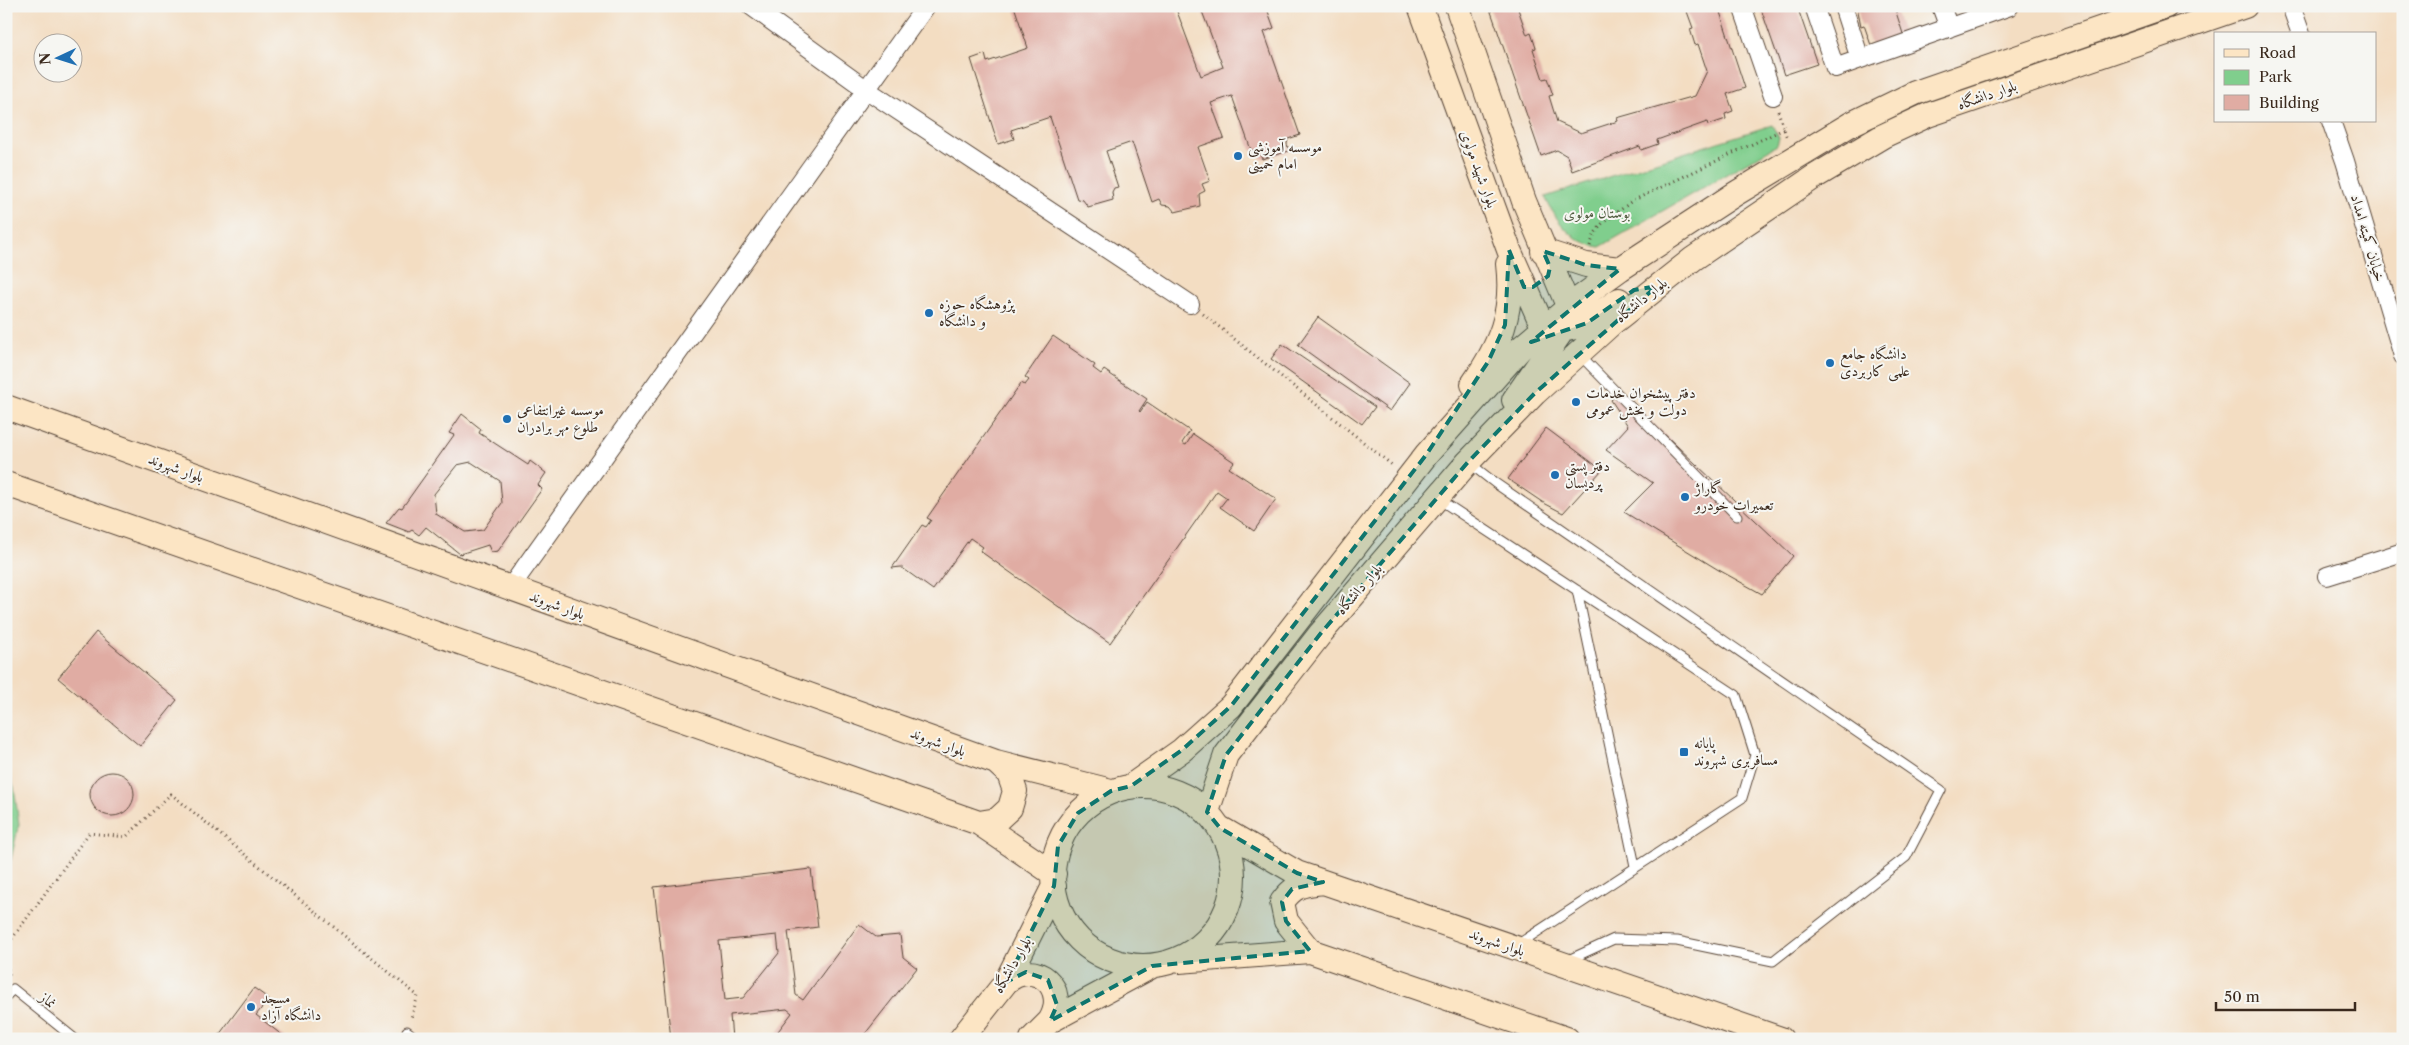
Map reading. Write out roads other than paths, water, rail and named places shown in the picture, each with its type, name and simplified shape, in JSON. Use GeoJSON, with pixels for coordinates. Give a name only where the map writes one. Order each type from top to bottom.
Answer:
{"type":"FeatureCollection","features":[{"type":"Feature","properties":{"kind":"main road","name":"بلوار شهید مولوی"},"geometry":{"type":"LineString","coordinates":[[1420,6],[1524,287],[1553,330]]}},
{"type":"Feature","properties":{"kind":"main road","name":"بلوار شهید مولوی"},"geometry":{"type":"LineString","coordinates":[[1457,6],[1524,201],[1569,308]]}},
{"type":"Feature","properties":{"kind":"main road","name":"بلوار دانشگاه"},"geometry":{"type":"LineString","coordinates":[[961,1039],[1006,982],[1054,880],[1058,846],[1066,828],[1086,806],[1121,789],[1182,750],[1231,706],[1426,455],[1521,348],[1553,330],[1569,308],[1620,269],[1735,194],[1851,124],[1915,94],[2166,6]]}},
{"type":"Feature","properties":{"kind":"main road","name":"بلوار دانشگاه"},"geometry":{"type":"LineString","coordinates":[[1213,820],[1226,755],[1321,633],[1468,462],[1493,436],[1535,393],[1612,323],[1657,286],[1806,183],[1883,136],[1928,115],[2245,6]]}},
{"type":"Feature","properties":{"kind":"main road"},"geometry":{"type":"LineString","coordinates":[[1426,455],[1488,362],[1502,334],[1509,303],[1509,250]]}},
{"type":"Feature","properties":{"kind":"main road"},"geometry":{"type":"LineString","coordinates":[[1524,287],[1533,287],[1542,283],[1548,276],[1547,259],[1620,269]]}},
{"type":"Feature","properties":{"kind":"main road"},"geometry":{"type":"LineString","coordinates":[[1493,436],[1553,330],[1587,322],[1634,290],[1657,286]]}},
{"type":"Feature","properties":{"kind":"main road","name":"بلوار شهروند"},"geometry":{"type":"LineString","coordinates":[[6,407],[996,762],[1121,789],[1152,786],[1172,790],[1191,799],[1213,820],[1297,873],[1781,1039]]}},
{"type":"Feature","properties":{"kind":"main road"},"geometry":{"type":"LineString","coordinates":[[6,484],[979,823],[1054,880],[1059,908],[1067,922],[1086,946],[1106,958],[1129,965],[1310,951],[1568,1039]]}},
{"type":"Feature","properties":{"kind":"main road"},"geometry":{"type":"LineString","coordinates":[[979,823],[996,820],[1010,808],[1015,791],[1009,774],[996,762]]}},
{"type":"Feature","properties":{"kind":"main road"},"geometry":{"type":"LineString","coordinates":[[1032,1039],[1050,1021],[1163,963],[1194,950],[1211,935],[1224,916],[1232,894],[1233,872],[1229,849],[1213,820]]}},
{"type":"Feature","properties":{"kind":"main road"},"geometry":{"type":"LineString","coordinates":[[1310,951],[1286,921],[1282,902],[1292,889],[1302,884],[1323,882]]}},
{"type":"Feature","properties":{"kind":"main road"},"geometry":{"type":"LineString","coordinates":[[1006,982],[1012,977],[1026,972],[1034,973],[1048,980],[1053,987],[1057,1005],[1050,1021]]}},
{"type":"Feature","properties":{"kind":"street"},"geometry":{"type":"LineString","coordinates":[[751,6],[867,90],[1190,304]]}},
{"type":"Feature","properties":{"kind":"street"},"geometry":{"type":"LineString","coordinates":[[510,588],[926,6]]}},
{"type":"Feature","properties":{"kind":"street"},"geometry":{"type":"LineString","coordinates":[[1742,6],[1773,96]]}},
{"type":"Feature","properties":{"kind":"street"},"geometry":{"type":"LineString","coordinates":[[1814,6],[1835,68],[2010,6]]}},
{"type":"Feature","properties":{"kind":"street"},"geometry":{"type":"LineString","coordinates":[[1843,6],[1860,59]]}},
{"type":"Feature","properties":{"kind":"street"},"geometry":{"type":"LineString","coordinates":[[1941,6],[1949,28]]}},
{"type":"Feature","properties":{"kind":"street"},"geometry":{"type":"LineString","coordinates":[[2291,6],[2300,32]]}},
{"type":"Feature","properties":{"kind":"street","name":"خیابان کمیته امداد"},"geometry":{"type":"LineString","coordinates":[[2331,122],[2345,161],[2403,356]]}},
{"type":"Feature","properties":{"kind":"street"},"geometry":{"type":"LineString","coordinates":[[2327,576],[2403,552]]}},
{"type":"Feature","properties":{"kind":"lane"},"geometry":{"type":"LineString","coordinates":[[1579,354],[1737,516]]}},
{"type":"Feature","properties":{"kind":"lane"},"geometry":{"type":"LineString","coordinates":[[1468,462],[1495,483],[1941,790],[1906,857],[1773,961],[1677,940],[1614,939],[1561,964]]}},
{"type":"Feature","properties":{"kind":"lane"},"geometry":{"type":"LineString","coordinates":[[1437,498],[1736,695],[1755,755],[1742,798],[1513,947]]}},
{"type":"Feature","properties":{"kind":"lane"},"geometry":{"type":"LineString","coordinates":[[1577,590],[1635,866]]}},
{"type":"Feature","properties":{"kind":"lane","name":"نماز"},"geometry":{"type":"LineString","coordinates":[[6,996],[13,989],[75,1039]]}},
{"type":"Feature","properties":{"kind":"lane"},"geometry":{"type":"LineString","coordinates":[[407,1031],[417,1039]]}},
{"type":"Feature","properties":{"kind":"place","name":"موسسه آموزشی امام خمینی"},"geometry":{"type":"Point","coordinates":[1238,156]}},
{"type":"Feature","properties":{"kind":"place","name":"پژوهشگاه حوزه و دانشگاه"},"geometry":{"type":"Point","coordinates":[929,313]}},
{"type":"Feature","properties":{"kind":"place","name":"دانشگاه جامع علمی کاربردی"},"geometry":{"type":"Point","coordinates":[1830,363]}},
{"type":"Feature","properties":{"kind":"place","name":"دفتر پیشخوان خدمات دولت و بخش عمومی"},"geometry":{"type":"Point","coordinates":[1576,402]}},
{"type":"Feature","properties":{"kind":"place","name":"موسسه غیرانتفاعی طلوع مهر برادران"},"geometry":{"type":"Point","coordinates":[507,419]}},
{"type":"Feature","properties":{"kind":"place","name":"دفتر پستی پردیسان"},"geometry":{"type":"Point","coordinates":[1555,475]}},
{"type":"Feature","properties":{"kind":"place","name":"گاراژ تعمیرات خودرو"},"geometry":{"type":"Point","coordinates":[1685,497]}},
{"type":"Feature","properties":{"kind":"place","name":"پایانه مسافربری شهروند"},"geometry":{"type":"Point","coordinates":[1684,752]}},
{"type":"Feature","properties":{"kind":"place","name":"مسجد دانشگاه آزاد"},"geometry":{"type":"Point","coordinates":[251,1007]}},
{"type":"Feature","properties":{"kind":"park label","name":"بوستان مولوی"},"geometry":{"type":"Point","coordinates":[1597,213]}}]}
